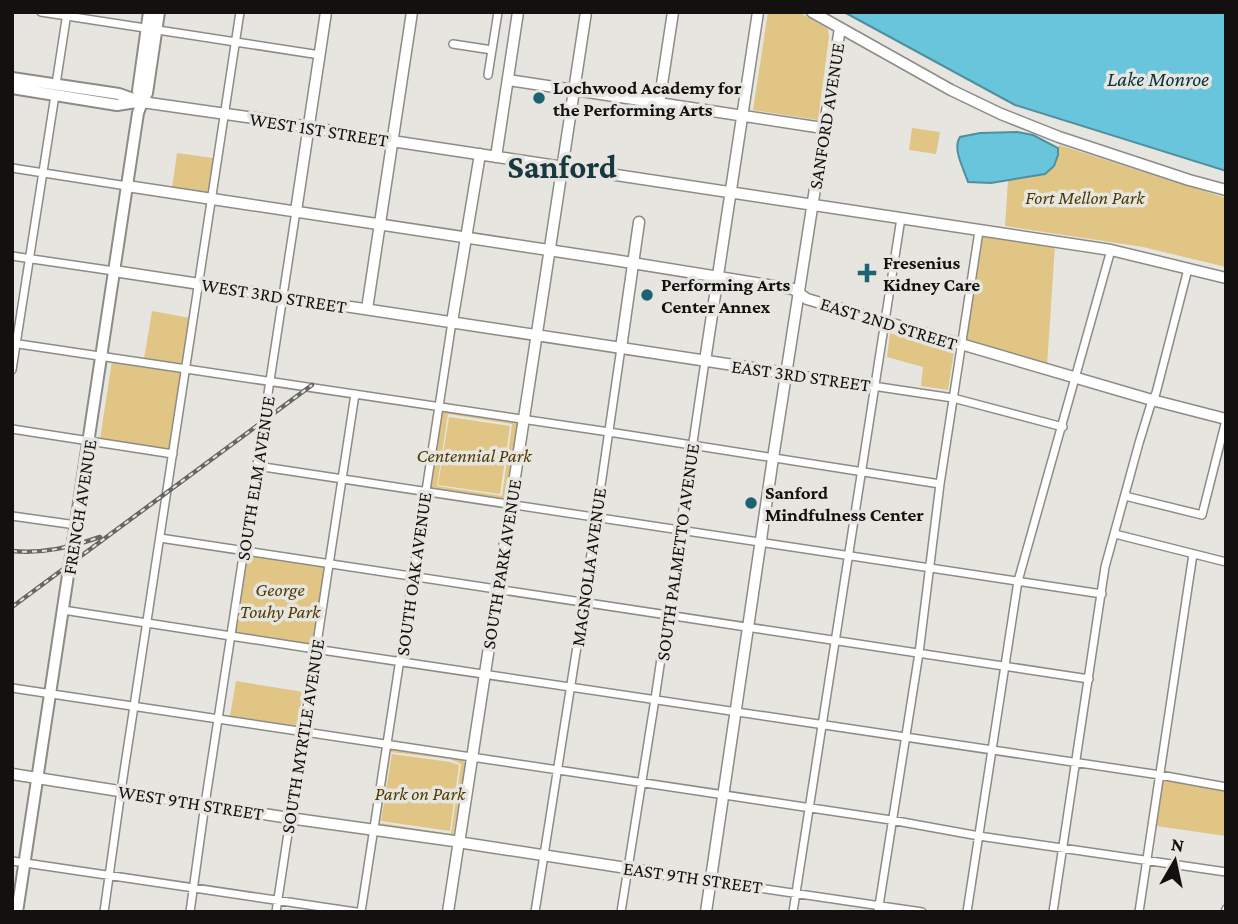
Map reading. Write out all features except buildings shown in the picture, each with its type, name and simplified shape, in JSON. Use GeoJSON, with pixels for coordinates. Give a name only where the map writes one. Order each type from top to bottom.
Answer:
{"type":"FeatureCollection","features":[{"type":"Feature","properties":{"kind":"main road"},"geometry":{"type":"LineString","coordinates":[[149,12],[152,30]]}},
{"type":"Feature","properties":{"kind":"main road"},"geometry":{"type":"LineString","coordinates":[[152,30],[159,12]]}},
{"type":"Feature","properties":{"kind":"main road","name":"FRENCH AVENUE"},"geometry":{"type":"LineString","coordinates":[[17,912],[138,113],[147,93],[152,30]]}},
{"type":"Feature","properties":{"kind":"main road","name":"WEST 1ST STREET"},"geometry":{"type":"LineString","coordinates":[[12,78],[55,90]]}},
{"type":"Feature","properties":{"kind":"main road","name":"WEST 1ST STREET"},"geometry":{"type":"LineString","coordinates":[[12,88],[119,94],[142,102]]}},
{"type":"Feature","properties":{"kind":"street"},"geometry":{"type":"LineString","coordinates":[[41,12],[320,55]]}},
{"type":"Feature","properties":{"kind":"street"},"geometry":{"type":"LineString","coordinates":[[104,912],[240,12]]}},
{"type":"Feature","properties":{"kind":"street","name":"SOUTH ELM AVENUE"},"geometry":{"type":"LineString","coordinates":[[190,912],[326,12]]}},
{"type":"Feature","properties":{"kind":"street"},"geometry":{"type":"LineString","coordinates":[[367,309],[412,12]]}},
{"type":"Feature","properties":{"kind":"street"},"geometry":{"type":"LineString","coordinates":[[496,157],[518,12]]}},
{"type":"Feature","properties":{"kind":"street","name":"SOUTH PARK AVENUE"},"geometry":{"type":"LineString","coordinates":[[447,912],[586,12]]}},
{"type":"Feature","properties":{"kind":"street"},"geometry":{"type":"LineString","coordinates":[[659,104],[673,12]]}},
{"type":"Feature","properties":{"kind":"street","name":"SOUTH PALMETTO AVENUE"},"geometry":{"type":"LineString","coordinates":[[621,912],[758,12]]}},
{"type":"Feature","properties":{"kind":"street"},"geometry":{"type":"LineString","coordinates":[[812,12],[951,90],[1031,127],[1226,190]]}},
{"type":"Feature","properties":{"kind":"street"},"geometry":{"type":"LineString","coordinates":[[488,75],[495,13]]}},
{"type":"Feature","properties":{"kind":"street"},"geometry":{"type":"LineString","coordinates":[[12,370],[14,343],[67,14]]}},
{"type":"Feature","properties":{"kind":"street","name":"SANFORD AVENUE"},"geometry":{"type":"LineString","coordinates":[[706,912],[840,28]]}},
{"type":"Feature","properties":{"kind":"street"},"geometry":{"type":"LineString","coordinates":[[453,44],[492,50]]}},
{"type":"Feature","properties":{"kind":"street"},"geometry":{"type":"LineString","coordinates":[[508,80],[824,128]]}},
{"type":"Feature","properties":{"kind":"street","name":"WEST 1ST STREET"},"geometry":{"type":"LineString","coordinates":[[142,102],[1111,250],[1226,278]]}},
{"type":"Feature","properties":{"kind":"street","name":"SOUTH OAK AVENUE"},"geometry":{"type":"LineString","coordinates":[[359,912],[480,154]]}},
{"type":"Feature","properties":{"kind":"street"},"geometry":{"type":"LineString","coordinates":[[12,168],[127,186]]}},
{"type":"Feature","properties":{"kind":"street","name":"EAST 2ND STREET"},"geometry":{"type":"LineString","coordinates":[[127,186],[793,289],[807,299],[960,345],[1226,419]]}},
{"type":"Feature","properties":{"kind":"street"},"geometry":{"type":"LineString","coordinates":[[793,912],[901,218]]}},
{"type":"Feature","properties":{"kind":"street","name":"MAGNOLIA AVENUE"},"geometry":{"type":"LineString","coordinates":[[535,912],[584,602],[639,222]]}},
{"type":"Feature","properties":{"kind":"street"},"geometry":{"type":"LineString","coordinates":[[878,908],[919,653],[940,484],[979,231]]}},
{"type":"Feature","properties":{"kind":"street"},"geometry":{"type":"LineString","coordinates":[[967,912],[1018,581],[1111,250]]}},
{"type":"Feature","properties":{"kind":"street","name":"WEST 3RD STREET"},"geometry":{"type":"LineString","coordinates":[[12,256],[536,335]]}},
{"type":"Feature","properties":{"kind":"street"},"geometry":{"type":"LineString","coordinates":[[1053,912],[1105,567],[1139,443],[1156,393],[1188,269]]}},
{"type":"Feature","properties":{"kind":"street","name":"EAST 3RD STREET"},"geometry":{"type":"LineString","coordinates":[[536,335],[953,398],[1063,427]]}},
{"type":"Feature","properties":{"kind":"street"},"geometry":{"type":"LineString","coordinates":[[14,343],[940,484]]}},
{"type":"Feature","properties":{"kind":"street","name":"SOUTH MYRTLE AVENUE"},"geometry":{"type":"LineString","coordinates":[[276,912],[355,394]]}},
{"type":"Feature","properties":{"kind":"street"},"geometry":{"type":"LineString","coordinates":[[1125,496],[1202,515],[1226,419]]}},
{"type":"Feature","properties":{"kind":"street"},"geometry":{"type":"LineString","coordinates":[[12,429],[173,454]]}},
{"type":"Feature","properties":{"kind":"street"},"geometry":{"type":"LineString","coordinates":[[257,466],[1101,594]]}},
{"type":"Feature","properties":{"kind":"street"},"geometry":{"type":"LineString","coordinates":[[12,516],[76,525]]}},
{"type":"Feature","properties":{"kind":"street"},"geometry":{"type":"LineString","coordinates":[[1115,534],[1226,562]]}},
{"type":"Feature","properties":{"kind":"street"},"geometry":{"type":"LineString","coordinates":[[160,538],[1089,679]]}},
{"type":"Feature","properties":{"kind":"street"},"geometry":{"type":"LineString","coordinates":[[1139,912],[1194,554]]}},
{"type":"Feature","properties":{"kind":"street"},"geometry":{"type":"LineString","coordinates":[[63,610],[1226,787]]}},
{"type":"Feature","properties":{"kind":"street"},"geometry":{"type":"LineString","coordinates":[[12,688],[1226,872]]}},
{"type":"Feature","properties":{"kind":"street","name":"WEST 9TH STREET"},"geometry":{"type":"LineString","coordinates":[[12,774],[459,842]]}},
{"type":"Feature","properties":{"kind":"street","name":"EAST 9TH STREET"},"geometry":{"type":"LineString","coordinates":[[459,842],[796,892],[878,908],[922,912]]}},
{"type":"Feature","properties":{"kind":"street"},"geometry":{"type":"LineString","coordinates":[[12,861],[359,912]]}},
{"type":"Feature","properties":{"kind":"green space"},"geometry":{"type":"Polygon","coordinates":[[[768,12],[799,12],[828,29],[818,120],[753,110],[768,12]]]}},
{"type":"Feature","properties":{"kind":"green space"},"geometry":{"type":"Polygon","coordinates":[[[912,128],[940,132],[936,154],[909,150],[912,128]]]}},
{"type":"Feature","properties":{"kind":"green space","name":"Fort Mellon Park"},"geometry":{"type":"Polygon","coordinates":[[[1059,145],[1226,198],[1226,267],[1143,247],[1005,226],[1008,181],[1045,174],[1058,155],[1059,145]]]}},
{"type":"Feature","properties":{"kind":"green space"},"geometry":{"type":"Polygon","coordinates":[[[177,153],[213,158],[208,193],[172,188],[177,153]]]}},
{"type":"Feature","properties":{"kind":"green space"},"geometry":{"type":"Polygon","coordinates":[[[981,234],[1055,245],[1047,366],[965,343],[981,234]]]}},
{"type":"Feature","properties":{"kind":"green space"},"geometry":{"type":"Polygon","coordinates":[[[152,311],[190,318],[182,365],[144,359],[152,311]]]}},
{"type":"Feature","properties":{"kind":"green space"},"geometry":{"type":"Polygon","coordinates":[[[890,333],[954,352],[948,390],[921,386],[923,367],[887,357],[890,333]]]}},
{"type":"Feature","properties":{"kind":"green space"},"geometry":{"type":"Polygon","coordinates":[[[112,361],[181,372],[170,450],[100,439],[112,361]]]}},
{"type":"Feature","properties":{"kind":"green space"},"geometry":{"type":"Polygon","coordinates":[[[442,410],[520,423],[508,501],[429,489],[442,410]],[[448,414],[437,486],[502,496],[512,424],[448,414]]]}},
{"type":"Feature","properties":{"kind":"green space","name":"Centennial Park"},"geometry":{"type":"Polygon","coordinates":[[[449,417],[510,426],[500,494],[438,485],[449,417]]]}},
{"type":"Feature","properties":{"kind":"green space","name":"George Touhy Park"},"geometry":{"type":"Polygon","coordinates":[[[246,555],[325,567],[314,646],[233,633],[246,555]]]}},
{"type":"Feature","properties":{"kind":"green space"},"geometry":{"type":"Polygon","coordinates":[[[236,681],[303,692],[297,726],[230,716],[236,681]]]}},
{"type":"Feature","properties":{"kind":"green space"},"geometry":{"type":"Polygon","coordinates":[[[389,749],[462,759],[466,764],[453,836],[378,826],[389,749]],[[391,752],[380,823],[451,834],[461,764],[450,759],[391,752]]]}},
{"type":"Feature","properties":{"kind":"green space","name":"Park on Park"},"geometry":{"type":"Polygon","coordinates":[[[392,754],[459,765],[450,831],[381,821],[392,754]]]}},
{"type":"Feature","properties":{"kind":"green space"},"geometry":{"type":"Polygon","coordinates":[[[1163,779],[1226,790],[1226,836],[1156,826],[1163,779]]]}},
{"type":"Feature","properties":{"kind":"water","name":"Lake Monroe"},"geometry":{"type":"Polygon","coordinates":[[[844,12],[1226,12],[1226,171],[1015,105],[844,12]]]}},
{"type":"Feature","properties":{"kind":"water"},"geometry":{"type":"Polygon","coordinates":[[[1017,132],[1033,135],[1058,148],[1054,166],[1045,174],[991,183],[968,182],[958,153],[960,137],[980,133],[1017,132]]]}},
{"type":"Feature","properties":{"kind":"railway"},"geometry":{"type":"LineString","coordinates":[[12,607],[312,385]]}},
{"type":"Feature","properties":{"kind":"railway"},"geometry":{"type":"LineString","coordinates":[[12,551],[57,549],[100,537]]}},
{"type":"Feature","properties":{"kind":"place","name":"Lochwood Academy for the Performing Arts"},"geometry":{"type":"Point","coordinates":[539,98]}},
{"type":"Feature","properties":{"kind":"place","name":"Fresenius Kidney Care"},"geometry":{"type":"Point","coordinates":[867,273]}},
{"type":"Feature","properties":{"kind":"place","name":"Performing Arts Center Annex"},"geometry":{"type":"Point","coordinates":[647,295]}},
{"type":"Feature","properties":{"kind":"place","name":"Sanford Mindfulness Center"},"geometry":{"type":"Point","coordinates":[751,503]}},
{"type":"Feature","properties":{"kind":"district","name":"Sanford"},"geometry":{"type":"Point","coordinates":[562,166]}}]}
